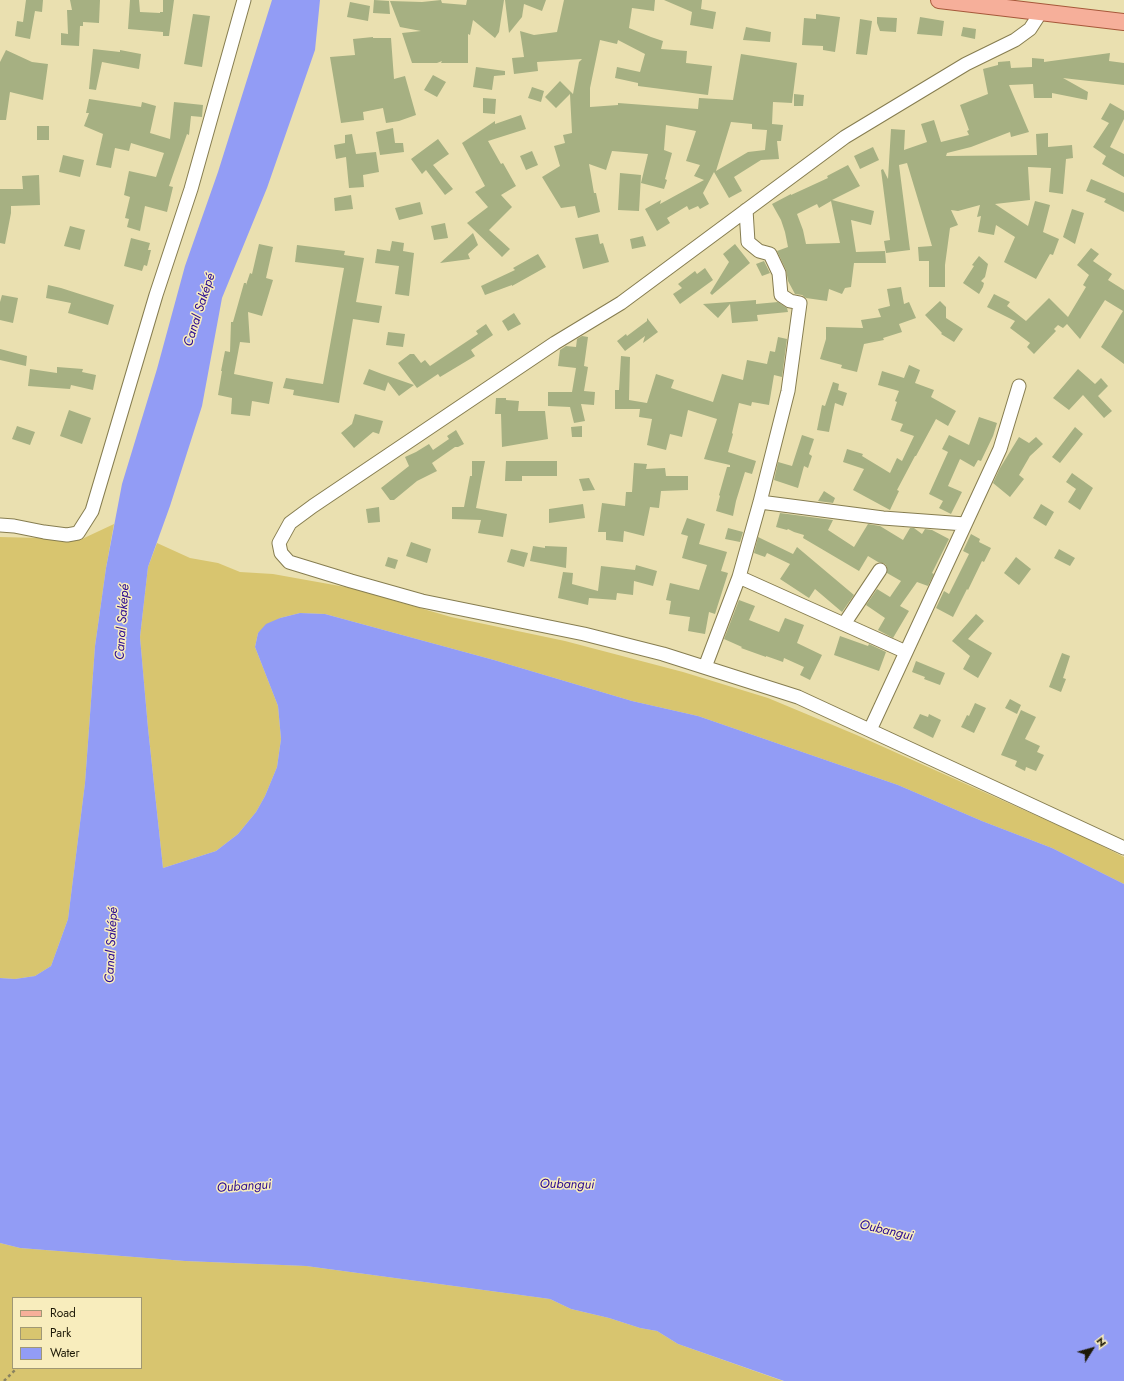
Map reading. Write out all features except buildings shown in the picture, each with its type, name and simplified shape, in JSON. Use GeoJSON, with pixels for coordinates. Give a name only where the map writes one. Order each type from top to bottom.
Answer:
{"type":"FeatureCollection","features":[{"type":"Feature","properties":{"kind":"main road"},"geometry":{"type":"LineString","coordinates":[[939,0],[1124,22]]}},
{"type":"Feature","properties":{"kind":"street"},"geometry":{"type":"LineString","coordinates":[[0,525],[67,535],[78,533],[92,511],[156,295],[191,189],[244,0]]}},
{"type":"Feature","properties":{"kind":"street"},"geometry":{"type":"LineString","coordinates":[[1041,12],[1030,28],[1015,40],[966,64],[845,137],[621,303],[522,365],[313,506],[290,523],[280,543],[281,553],[289,562],[351,581],[422,601],[584,634],[663,654],[798,698],[1124,848]]}},
{"type":"Feature","properties":{"kind":"street"},"geometry":{"type":"LineString","coordinates":[[705,667],[739,577],[760,502],[788,391],[800,303],[790,301],[781,295],[779,273],[770,254],[759,251],[748,242],[746,210]]}},
{"type":"Feature","properties":{"kind":"street"},"geometry":{"type":"LineString","coordinates":[[870,730],[1000,449],[1018,386]]}},
{"type":"Feature","properties":{"kind":"street"},"geometry":{"type":"LineString","coordinates":[[760,502],[883,518],[965,524]]}},
{"type":"Feature","properties":{"kind":"street"},"geometry":{"type":"LineString","coordinates":[[844,624],[880,570]]}},
{"type":"Feature","properties":{"kind":"street"},"geometry":{"type":"LineString","coordinates":[[739,577],[906,652]]}},
{"type":"Feature","properties":{"kind":"path"},"geometry":{"type":"LineString","coordinates":[[4,1381],[16,1369]]}},
{"type":"Feature","properties":{"kind":"green space"},"geometry":{"type":"Polygon","coordinates":[[[114,524],[95,646],[85,783],[68,919],[51,966],[35,976],[15,979],[0,978],[0,537],[82,539],[114,524]]]}},
{"type":"Feature","properties":{"kind":"green space"},"geometry":{"type":"Polygon","coordinates":[[[157,543],[190,558],[218,563],[240,572],[273,574],[351,588],[451,617],[565,641],[683,672],[768,698],[859,736],[1084,837],[1124,857],[1124,884],[1052,848],[982,821],[898,785],[698,716],[632,701],[494,660],[325,614],[300,613],[280,618],[258,633],[255,647],[278,706],[281,739],[277,767],[265,796],[256,812],[238,834],[216,851],[163,868],[140,637],[148,567],[157,543]]]}},
{"type":"Feature","properties":{"kind":"green space"},"geometry":{"type":"Polygon","coordinates":[[[0,1243],[20,1248],[185,1261],[306,1266],[550,1299],[571,1309],[609,1318],[640,1328],[657,1331],[678,1344],[783,1381],[0,1381],[0,1243]]]}},
{"type":"Feature","properties":{"kind":"water"},"geometry":{"type":"Polygon","coordinates":[[[272,0],[320,0],[315,50],[267,188],[222,298],[202,406],[170,506],[148,567],[140,637],[163,868],[216,851],[238,834],[256,812],[265,796],[277,767],[281,739],[278,706],[255,647],[258,633],[266,624],[280,618],[300,613],[325,614],[494,660],[632,701],[698,716],[898,785],[982,821],[1052,848],[1124,884],[1124,1381],[784,1381],[678,1344],[657,1331],[640,1328],[609,1318],[571,1309],[550,1299],[306,1266],[185,1261],[20,1248],[0,1243],[0,978],[15,979],[35,976],[51,966],[68,919],[85,783],[95,646],[106,568],[122,484],[157,369],[185,266],[218,172],[272,0]]]}},
{"type":"Feature","properties":{"kind":"water label","name":"Canal Saképé"},"geometry":{"type":"Point","coordinates":[200,310]}},
{"type":"Feature","properties":{"kind":"water label","name":"Canal Saképé"},"geometry":{"type":"Point","coordinates":[123,622]}},
{"type":"Feature","properties":{"kind":"water label","name":"Canal Saképé"},"geometry":{"type":"Point","coordinates":[112,945]}},
{"type":"Feature","properties":{"kind":"water label","name":"Oubangui"},"geometry":{"type":"Point","coordinates":[567,1185]}},
{"type":"Feature","properties":{"kind":"water label","name":"Oubangui"},"geometry":{"type":"Point","coordinates":[244,1187]}},
{"type":"Feature","properties":{"kind":"water label","name":"Oubangui"},"geometry":{"type":"Point","coordinates":[886,1231]}}]}
